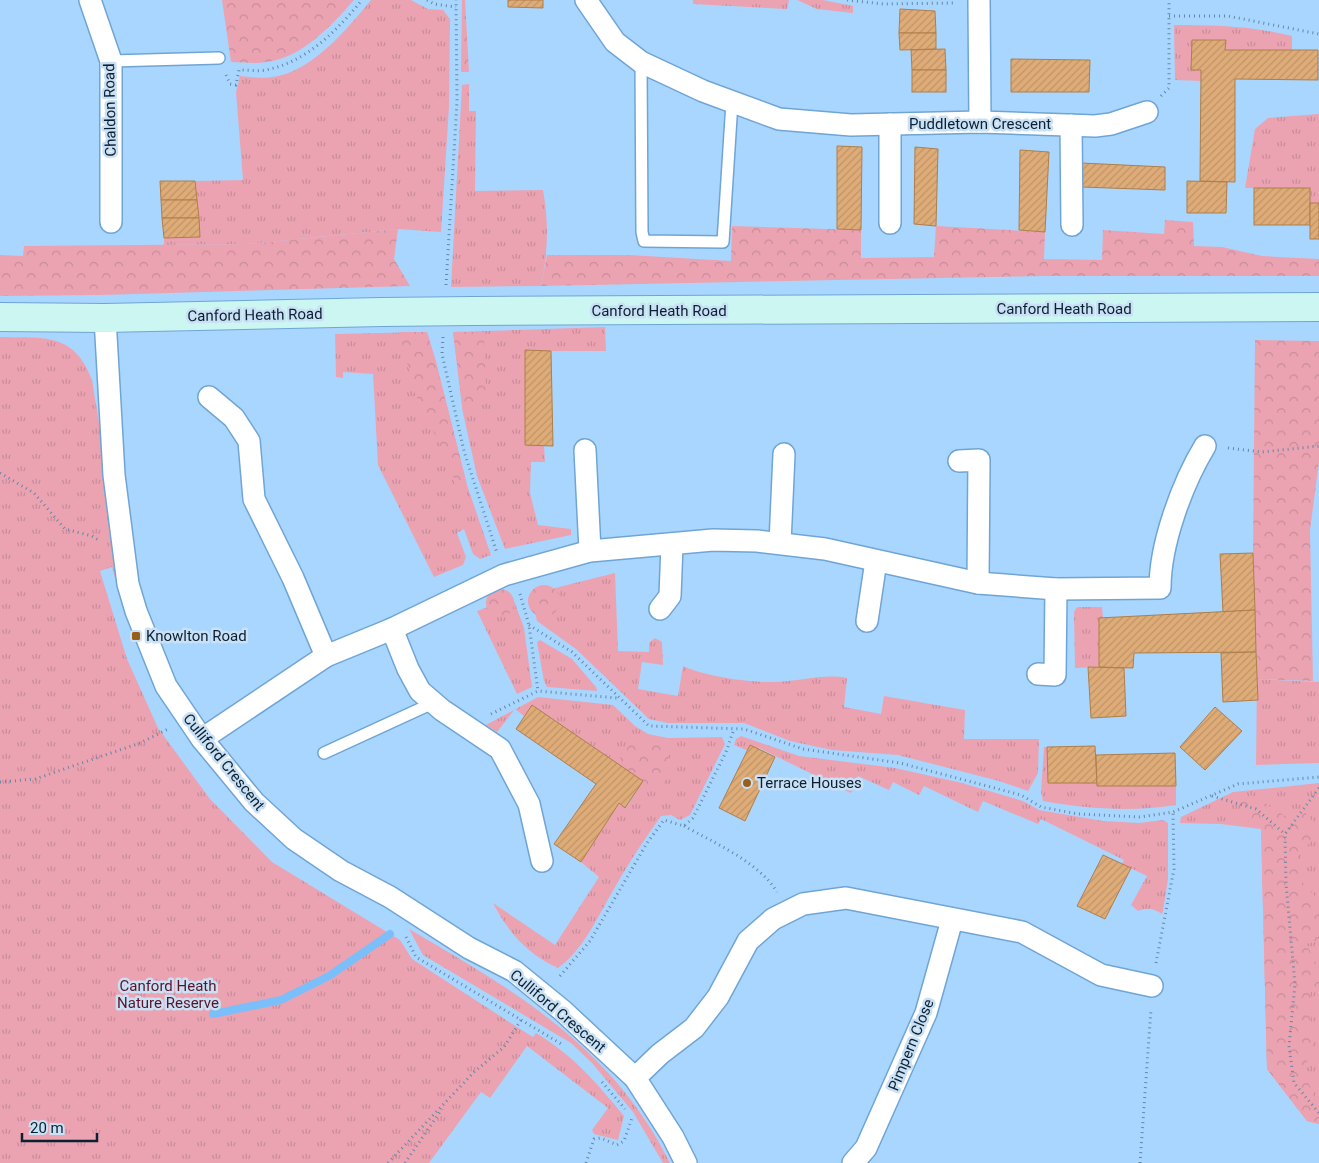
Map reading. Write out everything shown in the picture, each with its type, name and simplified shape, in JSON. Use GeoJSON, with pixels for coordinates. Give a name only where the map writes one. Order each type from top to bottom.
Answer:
{"type":"FeatureCollection","features":[{"type":"Feature","properties":{"kind":"main road","name":"Canford Heath Road"},"geometry":{"type":"LineString","coordinates":[[0,317],[105,318],[473,311],[1319,307]]}},
{"type":"Feature","properties":{"kind":"street","name":"Chaldon Road"},"geometry":{"type":"LineString","coordinates":[[90,0],[111,61],[111,222]]}},
{"type":"Feature","properties":{"kind":"street","name":"Puddletown Crescent"},"geometry":{"type":"LineString","coordinates":[[586,0],[615,42],[641,62],[703,91],[779,119],[851,125],[980,122],[1071,125],[1111,124],[1147,112]]}},
{"type":"Feature","properties":{"kind":"street"},"geometry":{"type":"LineString","coordinates":[[979,2],[980,122]]}},
{"type":"Feature","properties":{"kind":"street","name":"Puddletown Crescent"},"geometry":{"type":"LineString","coordinates":[[890,124],[890,223]]}},
{"type":"Feature","properties":{"kind":"street","name":"Puddletown Crescent"},"geometry":{"type":"LineString","coordinates":[[1071,125],[1072,225]]}},
{"type":"Feature","properties":{"kind":"street","name":"Culliford Crescent"},"geometry":{"type":"LineString","coordinates":[[105,318],[114,475],[128,584],[136,611],[166,686],[202,739],[254,802],[294,839],[341,871],[390,897],[470,948],[514,971],[563,1011],[634,1078],[673,1137],[686,1163]]}},
{"type":"Feature","properties":{"kind":"street"},"geometry":{"type":"LineString","coordinates":[[209,397],[234,418],[249,441],[254,499],[293,578],[326,656]]}},
{"type":"Feature","properties":{"kind":"street"},"geometry":{"type":"LineString","coordinates":[[202,739],[326,656],[392,629],[509,573],[590,551],[713,540],[780,543],[825,549],[978,583],[1056,589],[1160,588],[1160,571],[1173,520],[1196,461],[1205,446]]}},
{"type":"Feature","properties":{"kind":"street"},"geometry":{"type":"LineString","coordinates":[[585,450],[590,551]]}},
{"type":"Feature","properties":{"kind":"street"},"geometry":{"type":"LineString","coordinates":[[780,543],[784,454]]}},
{"type":"Feature","properties":{"kind":"street"},"geometry":{"type":"LineString","coordinates":[[959,461],[979,460],[978,583]]}},
{"type":"Feature","properties":{"kind":"street"},"geometry":{"type":"LineString","coordinates":[[660,609],[670,596],[672,545]]}},
{"type":"Feature","properties":{"kind":"street"},"geometry":{"type":"LineString","coordinates":[[868,621],[876,561]]}},
{"type":"Feature","properties":{"kind":"street"},"geometry":{"type":"LineString","coordinates":[[1038,674],[1055,675],[1056,589]]}},
{"type":"Feature","properties":{"kind":"street"},"geometry":{"type":"LineString","coordinates":[[392,629],[408,670],[420,692],[465,726],[500,749],[529,804],[542,861]]}},
{"type":"Feature","properties":{"kind":"street"},"geometry":{"type":"LineString","coordinates":[[634,1078],[660,1054],[694,1028],[718,997],[748,941],[773,920],[803,904],[846,898],[1022,932],[1101,975],[1152,986]]}},
{"type":"Feature","properties":{"kind":"street","name":"Pimpern Close"},"geometry":{"type":"LineString","coordinates":[[853,1163],[866,1148],[926,1013],[952,920]]}},
{"type":"Feature","properties":{"kind":"lane"},"geometry":{"type":"LineString","coordinates":[[111,61],[218,58]]}},
{"type":"Feature","properties":{"kind":"lane"},"geometry":{"type":"LineString","coordinates":[[641,62],[642,232],[644,241],[723,242],[732,102]]}},
{"type":"Feature","properties":{"kind":"lane"},"geometry":{"type":"LineString","coordinates":[[324,753],[433,702]]}},
{"type":"Feature","properties":{"kind":"path"},"geometry":{"type":"LineString","coordinates":[[218,58],[230,84],[236,85],[239,70],[270,70],[300,57],[343,22],[362,0]]}},
{"type":"Feature","properties":{"kind":"path"},"geometry":{"type":"LineString","coordinates":[[427,0],[434,4],[456,7]]}},
{"type":"Feature","properties":{"kind":"path"},"geometry":{"type":"LineString","coordinates":[[446,285],[457,102],[456,0]]}},
{"type":"Feature","properties":{"kind":"path"},"geometry":{"type":"LineString","coordinates":[[847,0],[883,4],[979,2]]}},
{"type":"Feature","properties":{"kind":"path"},"geometry":{"type":"LineString","coordinates":[[1147,112],[1169,88],[1169,0]]}},
{"type":"Feature","properties":{"kind":"path"},"geometry":{"type":"LineString","coordinates":[[1169,16],[1228,16],[1319,34]]}},
{"type":"Feature","properties":{"kind":"path"},"geometry":{"type":"LineString","coordinates":[[443,336],[442,354],[464,451],[529,625],[538,691]]}},
{"type":"Feature","properties":{"kind":"path"},"geometry":{"type":"LineString","coordinates":[[1205,446],[1262,452],[1319,446]]}},
{"type":"Feature","properties":{"kind":"path"},"geometry":{"type":"LineString","coordinates":[[0,473],[34,493],[65,529],[92,536],[100,541]]}},
{"type":"Feature","properties":{"kind":"path"},"geometry":{"type":"LineString","coordinates":[[529,625],[572,652],[649,726],[744,729],[803,749],[900,763],[1021,795],[1041,807],[1078,814],[1140,817],[1173,812],[1238,784],[1319,777]]}},
{"type":"Feature","properties":{"kind":"path"},"geometry":{"type":"LineString","coordinates":[[465,726],[538,691],[618,698]]}},
{"type":"Feature","properties":{"kind":"path"},"geometry":{"type":"LineString","coordinates":[[0,782],[34,779],[140,743],[168,729],[202,739]]}},
{"type":"Feature","properties":{"kind":"path"},"geometry":{"type":"LineString","coordinates":[[684,826],[693,818],[726,752],[734,729]]}},
{"type":"Feature","properties":{"kind":"path"},"geometry":{"type":"LineString","coordinates":[[1319,788],[1285,834],[1286,884],[1295,984],[1289,1046],[1294,1083],[1319,1113]]}},
{"type":"Feature","properties":{"kind":"path"},"geometry":{"type":"LineString","coordinates":[[1211,795],[1256,809],[1285,834]]}},
{"type":"Feature","properties":{"kind":"path"},"geometry":{"type":"LineString","coordinates":[[560,976],[590,941],[647,843],[664,820],[684,826],[744,861],[773,884],[789,912]]}},
{"type":"Feature","properties":{"kind":"path"},"geometry":{"type":"LineString","coordinates":[[388,1163],[474,1072],[504,1047],[521,1020]]}},
{"type":"Feature","properties":{"kind":"path"},"geometry":{"type":"LineString","coordinates":[[405,1163],[448,1101]]}},
{"type":"Feature","properties":{"kind":"path"},"geometry":{"type":"LineString","coordinates":[[586,1163],[594,1139],[601,1138],[617,1145],[624,1141],[632,1118]]}},
{"type":"Feature","properties":{"kind":"green space"},"geometry":{"type":"Polygon","coordinates":[[[222,0],[354,0],[326,30],[304,47],[279,59],[253,63],[231,62],[222,0]]]}},
{"type":"Feature","properties":{"kind":"green space"},"geometry":{"type":"Polygon","coordinates":[[[371,0],[411,0],[428,9],[443,10],[450,19],[449,107],[441,232],[398,229],[248,244],[164,245],[164,238],[200,237],[195,181],[243,180],[236,92],[240,76],[268,78],[287,74],[301,67],[328,48],[371,0]]]}},
{"type":"Feature","properties":{"kind":"green space"},"geometry":{"type":"Polygon","coordinates":[[[462,0],[465,0],[469,72],[461,72],[462,0]]]}},
{"type":"Feature","properties":{"kind":"green space"},"geometry":{"type":"Polygon","coordinates":[[[693,0],[789,0],[787,9],[693,4],[693,0]]]}},
{"type":"Feature","properties":{"kind":"green space"},"geometry":{"type":"Polygon","coordinates":[[[797,0],[823,0],[853,6],[853,13],[817,9],[797,0]]]}},
{"type":"Feature","properties":{"kind":"green space"},"geometry":{"type":"Polygon","coordinates":[[[1174,25],[1233,27],[1292,36],[1292,50],[1225,50],[1225,40],[1192,40],[1192,70],[1201,70],[1201,81],[1175,80],[1174,25]]]}},
{"type":"Feature","properties":{"kind":"green space"},"geometry":{"type":"Polygon","coordinates":[[[469,84],[469,111],[476,111],[475,191],[543,190],[547,238],[541,286],[451,287],[462,85],[469,84]]]}},
{"type":"Feature","properties":{"kind":"green space"},"geometry":{"type":"Polygon","coordinates":[[[1319,114],[1319,203],[1310,203],[1309,188],[1245,188],[1255,129],[1268,118],[1319,114]]]}},
{"type":"Feature","properties":{"kind":"green space"},"geometry":{"type":"Polygon","coordinates":[[[1165,220],[1193,222],[1194,246],[1222,247],[1262,256],[1319,259],[1319,276],[1044,276],[541,286],[547,255],[629,255],[731,261],[732,226],[861,230],[861,258],[934,257],[936,226],[1045,232],[1044,259],[1102,260],[1103,230],[1164,234],[1165,220]]]}},
{"type":"Feature","properties":{"kind":"green space"},"geometry":{"type":"Polygon","coordinates":[[[398,229],[394,259],[410,286],[0,296],[0,255],[23,256],[24,246],[248,244],[398,229]]]}},
{"type":"Feature","properties":{"kind":"green space"},"geometry":{"type":"Polygon","coordinates":[[[605,327],[606,351],[525,351],[525,444],[544,445],[545,462],[531,462],[530,493],[538,525],[571,529],[571,535],[505,549],[477,476],[463,413],[453,332],[605,327]]]}},
{"type":"Feature","properties":{"kind":"green space"},"geometry":{"type":"Polygon","coordinates":[[[399,332],[427,332],[467,485],[457,488],[449,464],[415,393],[399,332]]]}},
{"type":"Feature","properties":{"kind":"green space"},"geometry":{"type":"Polygon","coordinates":[[[427,332],[467,485],[491,555],[480,559],[473,554],[464,529],[457,533],[466,557],[463,565],[434,577],[378,465],[373,374],[343,372],[343,378],[336,377],[335,334],[427,332]]]}},
{"type":"Feature","properties":{"kind":"green space"},"geometry":{"type":"Polygon","coordinates":[[[453,332],[484,332],[486,393],[463,413],[453,332]]]}},
{"type":"Feature","properties":{"kind":"green space","name":"Canford Heath Nature Reserve"},"geometry":{"type":"Polygon","coordinates":[[[0,337],[44,338],[56,341],[76,353],[85,364],[92,380],[130,613],[125,615],[112,567],[100,571],[127,659],[158,728],[210,799],[272,862],[400,940],[412,959],[533,1037],[536,1033],[562,1051],[594,1081],[624,1116],[618,1140],[594,1134],[592,1130],[608,1108],[527,1046],[490,1098],[481,1092],[429,1163],[0,1163],[0,337]]]}},
{"type":"Feature","properties":{"kind":"green space"},"geometry":{"type":"Polygon","coordinates":[[[1255,340],[1319,341],[1319,462],[1310,530],[1313,681],[1257,679],[1253,553],[1255,340]]]}},
{"type":"Feature","properties":{"kind":"green space"},"geometry":{"type":"Polygon","coordinates":[[[615,573],[618,651],[649,652],[649,643],[655,638],[662,642],[663,665],[642,662],[638,689],[678,696],[683,666],[692,670],[737,680],[760,682],[828,677],[847,678],[844,707],[881,714],[884,696],[965,710],[964,739],[1039,739],[1038,773],[1028,791],[999,781],[898,755],[832,750],[790,741],[744,723],[668,723],[649,719],[576,649],[537,621],[531,594],[615,573]]]}},
{"type":"Feature","properties":{"kind":"green space"},"geometry":{"type":"Polygon","coordinates":[[[544,585],[550,586],[555,590],[559,595],[559,607],[555,612],[550,616],[544,617],[538,616],[533,612],[529,607],[528,601],[529,595],[533,590],[538,586],[544,585]]]}},
{"type":"Feature","properties":{"kind":"green space"},"geometry":{"type":"Polygon","coordinates":[[[500,589],[510,593],[514,603],[510,613],[500,617],[490,613],[486,603],[490,593],[500,589]]]}},
{"type":"Feature","properties":{"kind":"green space"},"geometry":{"type":"Polygon","coordinates":[[[513,598],[524,628],[532,687],[517,694],[477,611],[513,598]]]}},
{"type":"Feature","properties":{"kind":"green space"},"geometry":{"type":"Polygon","coordinates":[[[1077,607],[1102,607],[1103,618],[1099,618],[1099,667],[1075,668],[1074,612],[1077,607]]]}},
{"type":"Feature","properties":{"kind":"green space"},"geometry":{"type":"Polygon","coordinates":[[[540,640],[572,659],[596,687],[597,691],[547,687],[544,681],[537,642],[540,640]]]}},
{"type":"Feature","properties":{"kind":"green space"},"geometry":{"type":"Polygon","coordinates":[[[1257,679],[1319,682],[1319,763],[1256,765],[1257,679]]]}},
{"type":"Feature","properties":{"kind":"green space"},"geometry":{"type":"Polygon","coordinates":[[[538,697],[613,705],[635,726],[648,734],[668,738],[722,737],[725,744],[690,815],[680,820],[671,815],[661,816],[629,864],[582,944],[558,968],[537,956],[512,933],[493,903],[555,945],[599,877],[581,862],[619,803],[626,808],[643,781],[533,706],[524,716],[515,709],[538,697]]]}},
{"type":"Feature","properties":{"kind":"green space"},"geometry":{"type":"Polygon","coordinates":[[[514,710],[497,732],[486,725],[514,710]]]}},
{"type":"Feature","properties":{"kind":"green space"},"geometry":{"type":"Polygon","coordinates":[[[741,736],[799,756],[895,768],[962,783],[1023,801],[1039,810],[1103,821],[1139,823],[1163,820],[1168,823],[1168,879],[1162,914],[1151,909],[1138,911],[1131,905],[1147,876],[1122,864],[1124,860],[1041,819],[1038,824],[983,801],[978,812],[924,786],[919,795],[893,782],[889,790],[858,776],[851,793],[759,748],[756,754],[734,745],[736,739],[741,736]]]}},
{"type":"Feature","properties":{"kind":"green space"},"geometry":{"type":"Polygon","coordinates":[[[640,740],[650,740],[659,744],[667,752],[671,766],[667,780],[659,788],[650,792],[640,792],[631,788],[623,780],[619,771],[619,761],[623,752],[631,744],[640,740]]]}},
{"type":"Feature","properties":{"kind":"green space"},"geometry":{"type":"Polygon","coordinates":[[[1044,747],[1047,747],[1048,783],[1097,783],[1097,786],[1176,786],[1176,805],[1110,809],[1043,801],[1041,792],[1044,747]]]}},
{"type":"Feature","properties":{"kind":"green space"},"geometry":{"type":"Polygon","coordinates":[[[1319,783],[1319,1124],[1307,1121],[1267,1069],[1261,829],[1221,824],[1180,823],[1181,817],[1233,792],[1319,783]]]}},
{"type":"Feature","properties":{"kind":"green space"},"geometry":{"type":"Polygon","coordinates":[[[1251,795],[1285,816],[1303,810],[1314,823],[1312,841],[1297,854],[1298,877],[1319,901],[1319,941],[1305,944],[1314,959],[1319,980],[1319,986],[1310,993],[1312,1012],[1306,1030],[1314,1041],[1306,1070],[1315,1099],[1319,1100],[1319,1124],[1307,1121],[1267,1069],[1261,828],[1241,817],[1240,804],[1251,795]]]}},
{"type":"Feature","properties":{"kind":"green space"},"geometry":{"type":"Polygon","coordinates":[[[409,929],[524,1000],[591,1055],[620,1087],[647,1122],[670,1163],[663,1163],[633,1112],[592,1063],[571,1043],[423,955],[409,929]]]}},
{"type":"Feature","properties":{"kind":"building"},"geometry":{"type":"Polygon","coordinates":[[[508,0],[543,0],[543,8],[508,7],[508,0]]]}},
{"type":"Feature","properties":{"kind":"building"},"geometry":{"type":"Polygon","coordinates":[[[900,9],[935,11],[936,33],[899,33],[900,9]]]}},
{"type":"Feature","properties":{"kind":"building"},"geometry":{"type":"Polygon","coordinates":[[[899,33],[936,33],[936,49],[900,50],[899,33]]]}},
{"type":"Feature","properties":{"kind":"building"},"geometry":{"type":"Polygon","coordinates":[[[1192,40],[1226,40],[1225,50],[1318,50],[1318,80],[1235,79],[1235,182],[1200,181],[1201,70],[1191,70],[1192,40]]]}},
{"type":"Feature","properties":{"kind":"building"},"geometry":{"type":"Polygon","coordinates":[[[945,49],[946,70],[912,70],[911,50],[945,49]]]}},
{"type":"Feature","properties":{"kind":"building"},"geometry":{"type":"Polygon","coordinates":[[[1011,59],[1090,60],[1089,92],[1011,92],[1011,59]]]}},
{"type":"Feature","properties":{"kind":"building"},"geometry":{"type":"Polygon","coordinates":[[[912,70],[946,70],[946,92],[912,92],[912,70]]]}},
{"type":"Feature","properties":{"kind":"building"},"geometry":{"type":"Polygon","coordinates":[[[837,146],[862,147],[861,230],[837,229],[837,146]]]}},
{"type":"Feature","properties":{"kind":"building"},"geometry":{"type":"Polygon","coordinates":[[[915,147],[938,149],[936,226],[914,224],[915,147]]]}},
{"type":"Feature","properties":{"kind":"building"},"geometry":{"type":"Polygon","coordinates":[[[1020,150],[1049,152],[1045,232],[1019,230],[1020,150]]]}},
{"type":"Feature","properties":{"kind":"building"},"geometry":{"type":"Polygon","coordinates":[[[1081,163],[1165,167],[1165,190],[1082,187],[1081,163]]]}},
{"type":"Feature","properties":{"kind":"building"},"geometry":{"type":"Polygon","coordinates":[[[160,181],[195,181],[197,200],[161,200],[160,181]]]}},
{"type":"Feature","properties":{"kind":"building"},"geometry":{"type":"Polygon","coordinates":[[[1187,181],[1227,182],[1226,213],[1187,213],[1187,181]]]}},
{"type":"Feature","properties":{"kind":"building"},"geometry":{"type":"Polygon","coordinates":[[[1254,188],[1310,188],[1310,225],[1254,225],[1254,188]]]}},
{"type":"Feature","properties":{"kind":"building"},"geometry":{"type":"Polygon","coordinates":[[[161,200],[197,200],[199,218],[162,218],[161,200]]]}},
{"type":"Feature","properties":{"kind":"building"},"geometry":{"type":"Polygon","coordinates":[[[1310,203],[1319,203],[1319,239],[1310,239],[1310,203]]]}},
{"type":"Feature","properties":{"kind":"building"},"geometry":{"type":"Polygon","coordinates":[[[162,218],[199,218],[200,237],[164,238],[162,218]]]}},
{"type":"Feature","properties":{"kind":"building"},"geometry":{"type":"Polygon","coordinates":[[[525,350],[551,351],[553,446],[525,445],[525,350]]]}},
{"type":"Feature","properties":{"kind":"building"},"geometry":{"type":"Polygon","coordinates":[[[1253,553],[1255,610],[1223,612],[1220,554],[1253,553]]]}},
{"type":"Feature","properties":{"kind":"building"},"geometry":{"type":"Polygon","coordinates":[[[1255,610],[1256,652],[1134,653],[1133,668],[1099,667],[1099,618],[1255,610]]]}},
{"type":"Feature","properties":{"kind":"building"},"geometry":{"type":"Polygon","coordinates":[[[1256,652],[1258,700],[1223,702],[1221,653],[1256,652]]]}},
{"type":"Feature","properties":{"kind":"building"},"geometry":{"type":"Polygon","coordinates":[[[1088,667],[1124,668],[1126,716],[1091,718],[1088,667]]]}},
{"type":"Feature","properties":{"kind":"building"},"geometry":{"type":"Polygon","coordinates":[[[532,705],[643,781],[625,808],[619,803],[581,862],[554,844],[596,784],[516,729],[532,705]]]}},
{"type":"Feature","properties":{"kind":"building"},"geometry":{"type":"Polygon","coordinates":[[[1215,707],[1242,731],[1205,770],[1180,747],[1215,707]]]}},
{"type":"Feature","properties":{"kind":"building","name":"Terrace Houses"},"geometry":{"type":"Polygon","coordinates":[[[750,745],[775,757],[745,821],[719,808],[750,745]]]}},
{"type":"Feature","properties":{"kind":"building"},"geometry":{"type":"Polygon","coordinates":[[[1095,746],[1097,783],[1048,783],[1047,747],[1095,746]]]}},
{"type":"Feature","properties":{"kind":"building"},"geometry":{"type":"Polygon","coordinates":[[[1175,753],[1176,786],[1097,786],[1096,755],[1175,753]]]}},
{"type":"Feature","properties":{"kind":"building"},"geometry":{"type":"Polygon","coordinates":[[[1103,855],[1131,868],[1105,919],[1077,906],[1103,855]]]}},
{"type":"Feature","properties":{"kind":"waterway"},"geometry":{"type":"LineString","coordinates":[[213,1014],[281,1000],[329,976],[390,934]]}},
{"type":"Feature","properties":{"kind":"place","name":"Knowlton Road"},"geometry":{"type":"Point","coordinates":[136,636]}},
{"type":"Feature","properties":{"kind":"place","name":"Terrace Houses"},"geometry":{"type":"Point","coordinates":[747,783]}}]}
